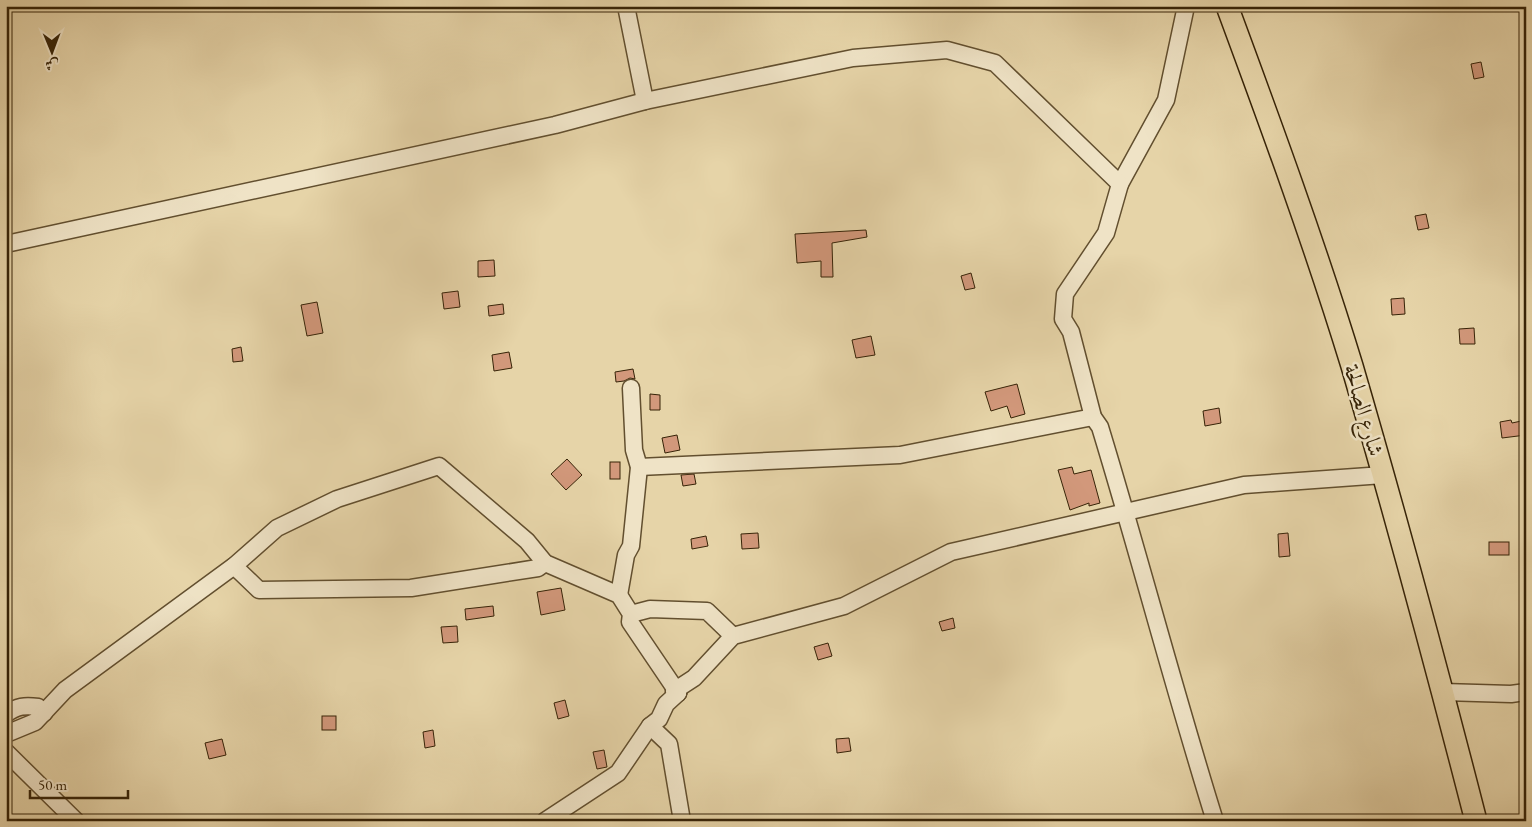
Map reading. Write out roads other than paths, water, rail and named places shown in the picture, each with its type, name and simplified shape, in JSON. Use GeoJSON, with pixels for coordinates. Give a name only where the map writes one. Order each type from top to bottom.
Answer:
{"type":"FeatureCollection","features":[{"type":"Feature","properties":{"kind":"main road","name":"شارع الصالحة"},"geometry":{"type":"LineString","coordinates":[[1227,6],[1283,155],[1351,365],[1443,692],[1476,821]]}},
{"type":"Feature","properties":{"kind":"street"},"geometry":{"type":"LineString","coordinates":[[626,6],[645,101]]}},
{"type":"Feature","properties":{"kind":"street"},"geometry":{"type":"LineString","coordinates":[[1186,6],[1166,100],[1120,184],[1106,233],[1065,294],[1063,318],[1070,332],[1093,417],[1100,427],[1126,512],[1185,723],[1215,821]]}},
{"type":"Feature","properties":{"kind":"street"},"geometry":{"type":"LineString","coordinates":[[6,244],[545,127],[645,101],[853,58],[947,50],[995,63],[1120,184]]}},
{"type":"Feature","properties":{"kind":"street"},"geometry":{"type":"LineString","coordinates":[[619,595],[626,555],[631,546],[639,467],[634,450],[631,388]]}},
{"type":"Feature","properties":{"kind":"street"},"geometry":{"type":"LineString","coordinates":[[639,467],[900,455],[1093,417]]}},
{"type":"Feature","properties":{"kind":"street"},"geometry":{"type":"LineString","coordinates":[[6,734],[35,722],[64,690],[234,566],[278,528],[338,499],[439,466],[527,541],[545,563],[619,595],[631,614],[630,622],[676,692]]}},
{"type":"Feature","properties":{"kind":"street"},"geometry":{"type":"LineString","coordinates":[[546,821],[618,773],[650,726],[659,719],[666,704],[676,692],[694,678],[734,636],[844,606],[951,552],[1244,485],[1383,475]]}},
{"type":"Feature","properties":{"kind":"street"},"geometry":{"type":"LineString","coordinates":[[234,566],[258,590],[410,588],[538,568],[545,563]]}},
{"type":"Feature","properties":{"kind":"street"},"geometry":{"type":"LineString","coordinates":[[631,614],[650,609],[707,612],[734,636]]}},
{"type":"Feature","properties":{"kind":"street"},"geometry":{"type":"LineString","coordinates":[[1443,692],[1511,694],[1526,692]]}},
{"type":"Feature","properties":{"kind":"street"},"geometry":{"type":"LineString","coordinates":[[6,714],[21,706],[38,706],[44,713]]}},
{"type":"Feature","properties":{"kind":"street"},"geometry":{"type":"LineString","coordinates":[[650,726],[670,744],[682,821]]}},
{"type":"Feature","properties":{"kind":"street"},"geometry":{"type":"LineString","coordinates":[[6,752],[76,821]]}}]}
